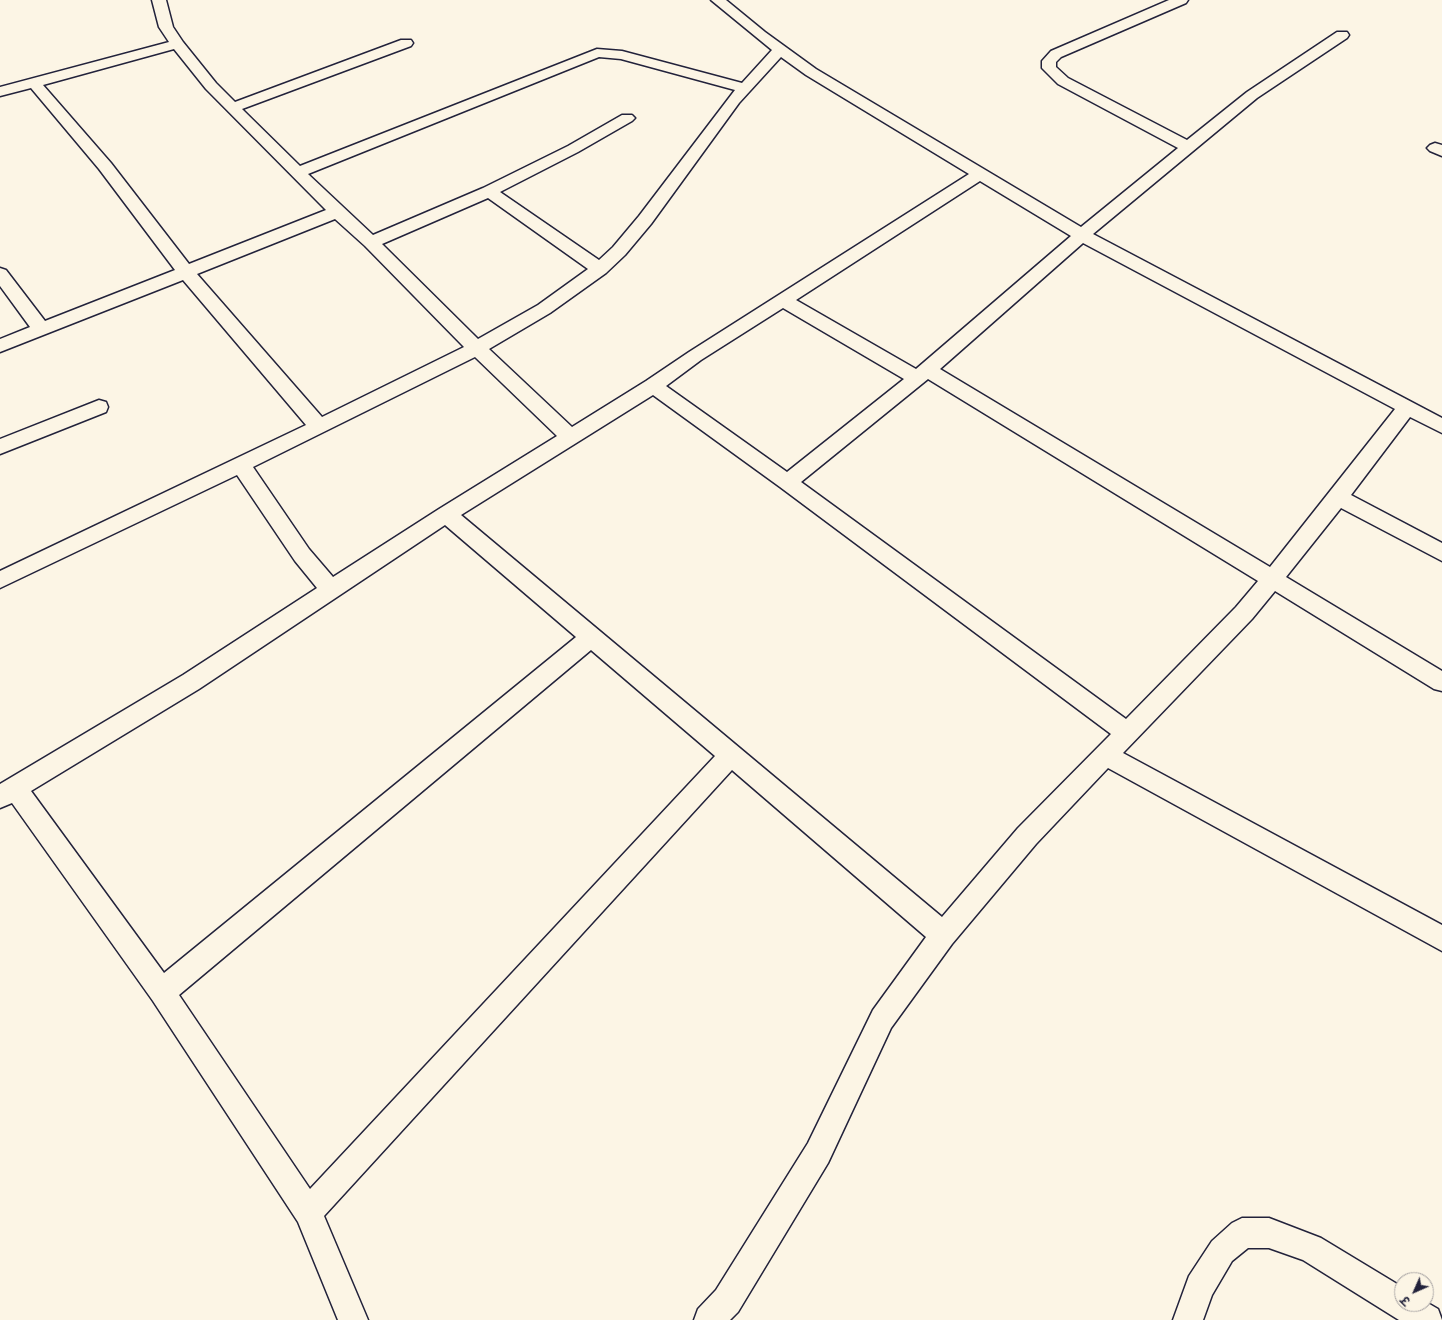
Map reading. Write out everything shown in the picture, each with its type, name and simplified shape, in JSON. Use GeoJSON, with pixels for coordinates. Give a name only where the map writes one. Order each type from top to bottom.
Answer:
{"type":"FeatureCollection","features":[{"type":"Feature","properties":{"kind":"street"},"geometry":{"type":"LineString","coordinates":[[159,0],[166,27],[177,44],[211,86],[337,212],[371,242],[443,316],[570,437]]}},
{"type":"Feature","properties":{"kind":"street"},"geometry":{"type":"LineString","coordinates":[[718,0],[780,50],[811,72],[1082,235],[1442,426]]}},
{"type":"Feature","properties":{"kind":"street"},"geometry":{"type":"LineString","coordinates":[[1182,0],[1056,54],[1050,61],[1049,68],[1063,81],[1188,147]]}},
{"type":"Feature","properties":{"kind":"street"},"geometry":{"type":"LineString","coordinates":[[788,482],[922,374],[1082,235],[1252,95],[1342,35]]}},
{"type":"Feature","properties":{"kind":"street"},"geometry":{"type":"LineString","coordinates":[[234,108],[406,43]]}},
{"type":"Feature","properties":{"kind":"street"},"geometry":{"type":"LineString","coordinates":[[0,92],[177,44]]}},
{"type":"Feature","properties":{"kind":"street"},"geometry":{"type":"LineString","coordinates":[[0,580],[319,427],[477,348],[544,309],[600,269],[645,220],[744,88],[780,50]]}},
{"type":"Feature","properties":{"kind":"street"},"geometry":{"type":"LineString","coordinates":[[298,172],[596,53],[622,55],[744,88]]}},
{"type":"Feature","properties":{"kind":"street"},"geometry":{"type":"LineString","coordinates":[[34,83],[105,166],[186,272],[319,427]]}},
{"type":"Feature","properties":{"kind":"street"},"geometry":{"type":"LineString","coordinates":[[371,242],[489,191],[573,148],[627,118]]}},
{"type":"Feature","properties":{"kind":"street"},"geometry":{"type":"LineString","coordinates":[[353,1320],[308,1212],[162,992],[8,793],[191,682],[446,514],[653,386],[695,356],[980,174]]}},
{"type":"Feature","properties":{"kind":"street"},"geometry":{"type":"LineString","coordinates":[[489,191],[600,269]]}},
{"type":"Feature","properties":{"kind":"street"},"geometry":{"type":"LineString","coordinates":[[0,346],[337,212]]}},
{"type":"Feature","properties":{"kind":"street"},"geometry":{"type":"LineString","coordinates":[[0,274],[41,329]]}},
{"type":"Feature","properties":{"kind":"street"},"geometry":{"type":"LineString","coordinates":[[783,300],[922,374],[1442,682]]}},
{"type":"Feature","properties":{"kind":"street"},"geometry":{"type":"LineString","coordinates":[[653,386],[788,482],[1128,733]]}},
{"type":"Feature","properties":{"kind":"street"},"geometry":{"type":"LineString","coordinates":[[0,447],[99,407]]}},
{"type":"Feature","properties":{"kind":"street"},"geometry":{"type":"LineString","coordinates":[[708,1320],[727,1301],[818,1153],[882,1019],[943,935],[1027,836],[1244,613],[1338,497],[1407,408]]}},
{"type":"Feature","properties":{"kind":"street"},"geometry":{"type":"LineString","coordinates":[[241,465],[302,555],[331,589]]}},
{"type":"Feature","properties":{"kind":"street"},"geometry":{"type":"LineString","coordinates":[[1338,497],[1442,553]]}},
{"type":"Feature","properties":{"kind":"street"},"geometry":{"type":"LineString","coordinates":[[446,514],[943,935]]}},
{"type":"Feature","properties":{"kind":"street"},"geometry":{"type":"LineString","coordinates":[[162,992],[591,637]]}},
{"type":"Feature","properties":{"kind":"street"},"geometry":{"type":"LineString","coordinates":[[308,1212],[731,755]]}},
{"type":"Feature","properties":{"kind":"street"},"geometry":{"type":"LineString","coordinates":[[1106,755],[1442,939]]}},
{"type":"Feature","properties":{"kind":"street"},"geometry":{"type":"LineString","coordinates":[[1188,1320],[1200,1287],[1222,1251],[1242,1233],[1270,1233],[1311,1248],[1427,1320]]}}]}
